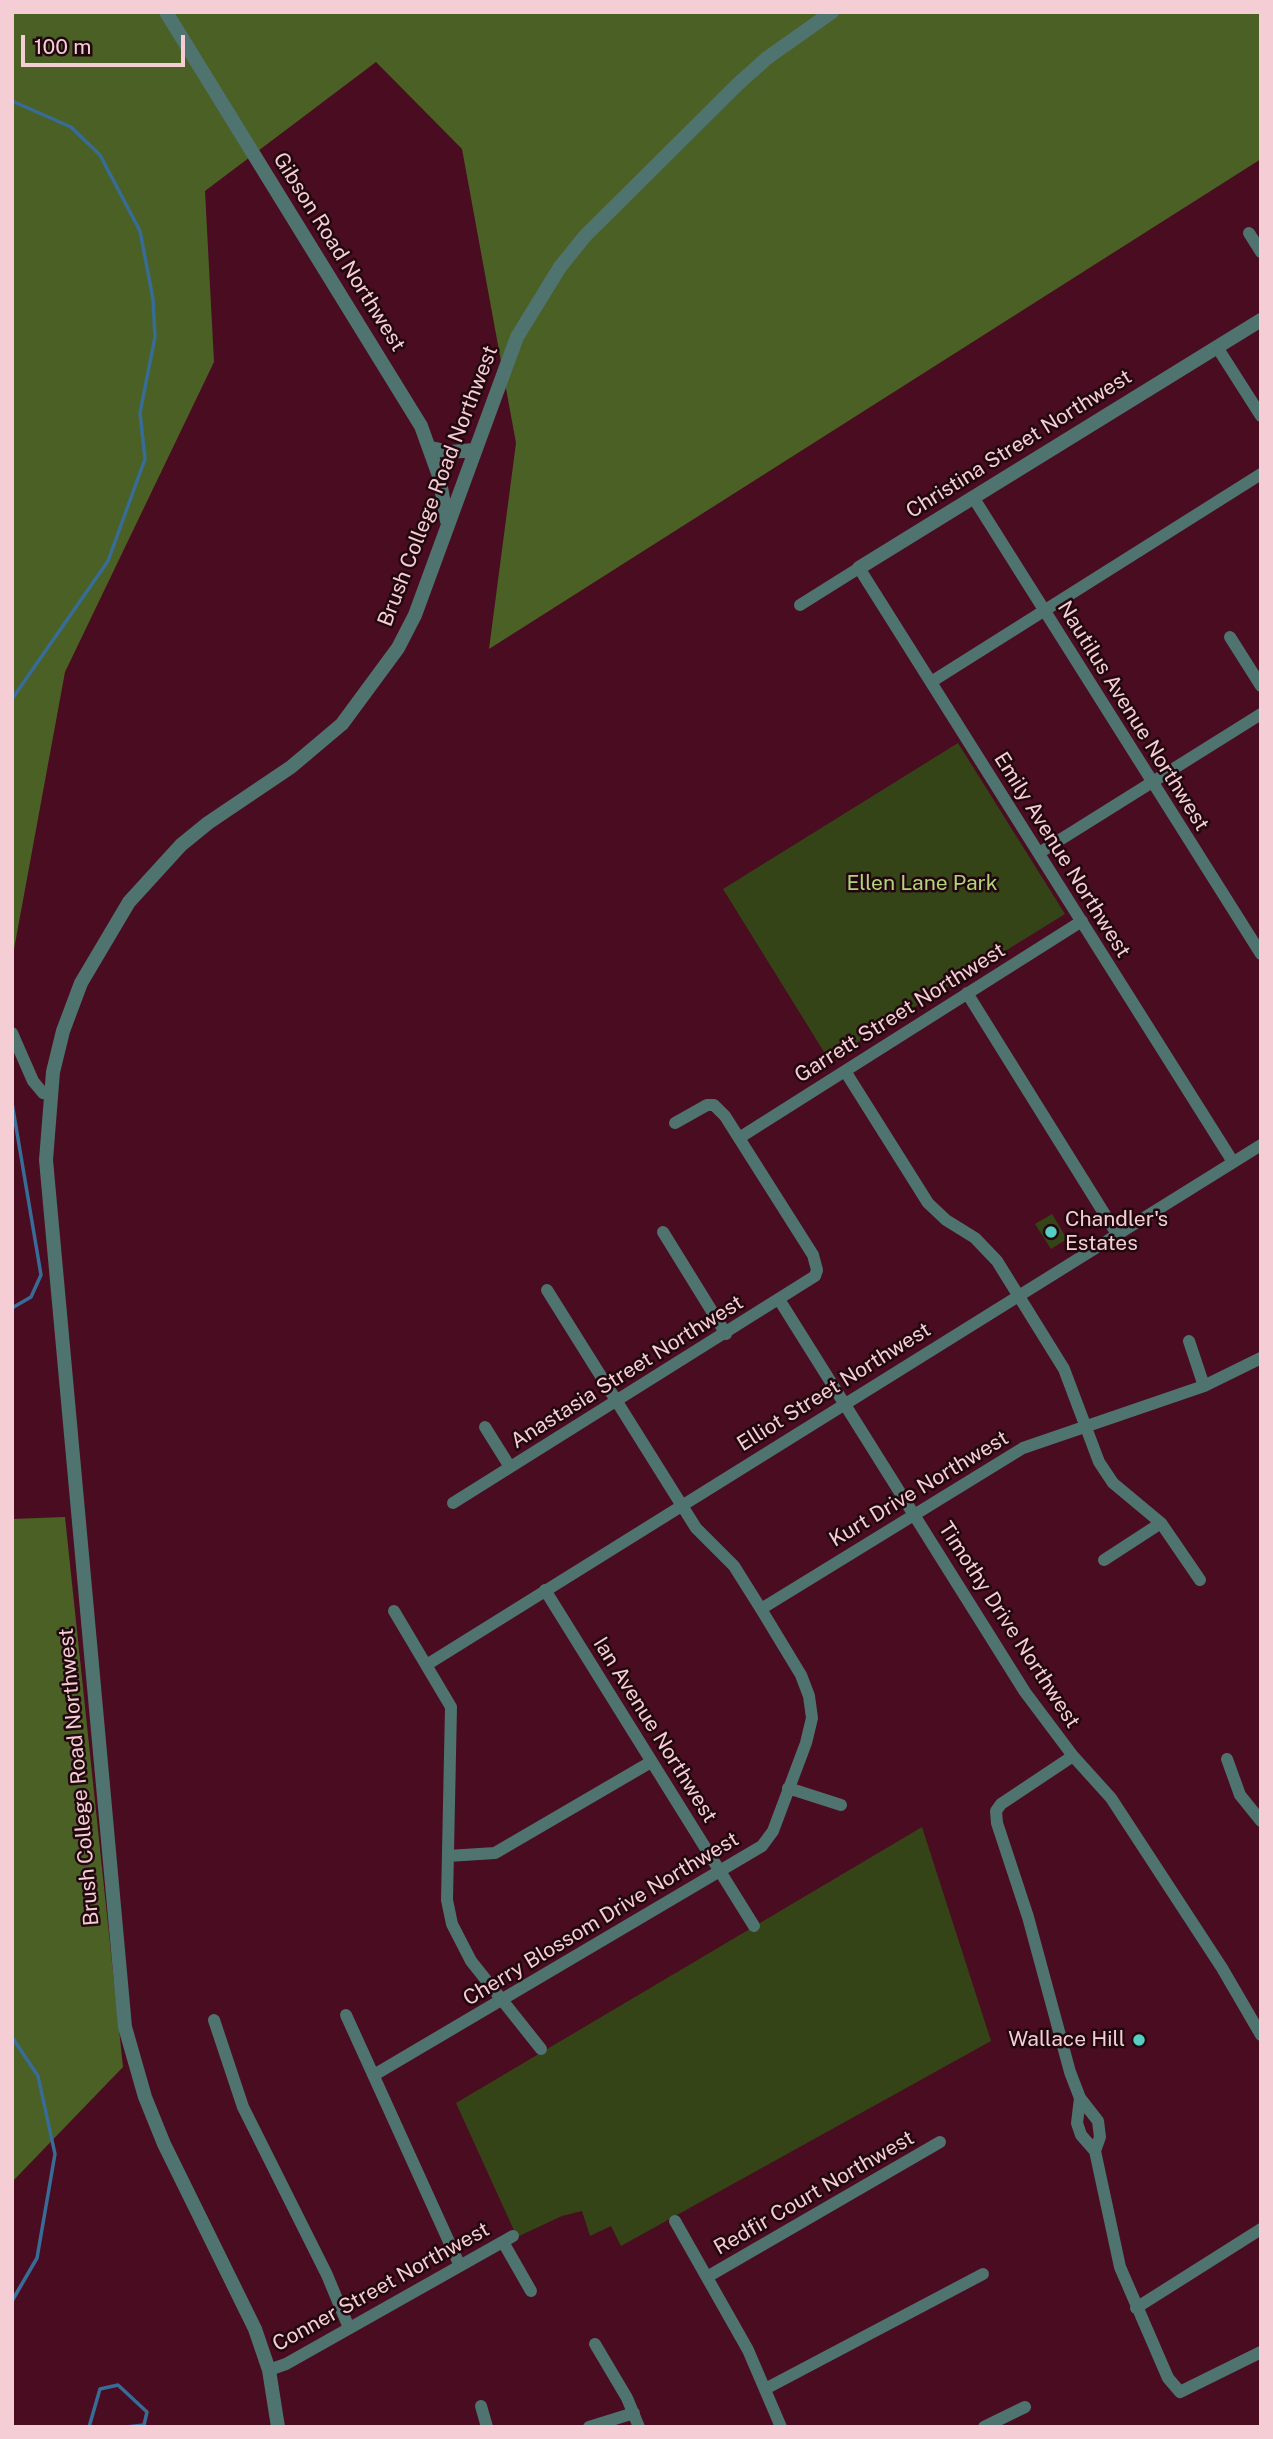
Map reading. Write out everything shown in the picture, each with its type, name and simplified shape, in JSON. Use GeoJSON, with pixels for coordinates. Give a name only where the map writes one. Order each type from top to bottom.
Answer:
{"type":"FeatureCollection","features":[{"type":"Feature","properties":{"kind":"street","name":"Gibson Road Northwest"},"geometry":{"type":"LineString","coordinates":[[166,12],[403,394],[431,448],[445,502],[447,526]]}},
{"type":"Feature","properties":{"kind":"street","name":"Brush College Road Northwest"},"geometry":{"type":"LineString","coordinates":[[278,2427],[269,2370],[246,2308],[155,2123],[125,2027],[48,1191],[46,1141],[49,1094],[63,1031],[81,983],[129,902],[181,845],[208,823],[291,767],[354,711],[398,648],[415,615],[517,337],[568,256],[738,84],[767,58],[832,12]]}},
{"type":"Feature","properties":{"kind":"street"},"geometry":{"type":"LineString","coordinates":[[1249,233],[1261,252]]}},
{"type":"Feature","properties":{"kind":"street","name":"Christina Street Northwest"},"geometry":{"type":"LineString","coordinates":[[800,604],[1261,320]]}},
{"type":"Feature","properties":{"kind":"street"},"geometry":{"type":"LineString","coordinates":[[1217,346],[1261,416]]}},
{"type":"Feature","properties":{"kind":"street"},"geometry":{"type":"LineString","coordinates":[[431,448],[450,452],[474,450]]}},
{"type":"Feature","properties":{"kind":"street"},"geometry":{"type":"LineString","coordinates":[[931,682],[1261,474]]}},
{"type":"Feature","properties":{"kind":"street","name":"Nautilus Avenue Northwest"},"geometry":{"type":"LineString","coordinates":[[973,497],[1261,954]]}},
{"type":"Feature","properties":{"kind":"street","name":"Emily Avenue Northwest"},"geometry":{"type":"LineString","coordinates":[[859,568],[1233,1162]]}},
{"type":"Feature","properties":{"kind":"street"},"geometry":{"type":"LineString","coordinates":[[1230,637],[1261,686]]}},
{"type":"Feature","properties":{"kind":"street"},"geometry":{"type":"LineString","coordinates":[[1039,853],[1261,714]]}},
{"type":"Feature","properties":{"kind":"street","name":"Garrett Street Northwest"},"geometry":{"type":"LineString","coordinates":[[739,1138],[1082,921]]}},
{"type":"Feature","properties":{"kind":"street"},"geometry":{"type":"LineString","coordinates":[[967,993],[1117,1234]]}},
{"type":"Feature","properties":{"kind":"street"},"geometry":{"type":"LineString","coordinates":[[12,1033],[33,1081],[43,1093],[49,1094]]}},
{"type":"Feature","properties":{"kind":"street"},"geometry":{"type":"LineString","coordinates":[[845,1071],[928,1203],[946,1220],[986,1247],[1018,1296],[1064,1369],[1099,1462],[1114,1483],[1161,1523],[1200,1580]]}},
{"type":"Feature","properties":{"kind":"street"},"geometry":{"type":"LineString","coordinates":[[675,1123],[701,1108],[714,1105],[739,1138]]}},
{"type":"Feature","properties":{"kind":"street","name":"Anastasia Street Northwest"},"geometry":{"type":"LineString","coordinates":[[453,1503],[811,1281],[817,1270],[813,1255],[739,1138]]}},
{"type":"Feature","properties":{"kind":"street","name":"Elliot Street Northwest"},"geometry":{"type":"LineString","coordinates":[[428,1664],[1261,1145]]}},
{"type":"Feature","properties":{"kind":"street"},"geometry":{"type":"LineString","coordinates":[[663,1232],[726,1334]]}},
{"type":"Feature","properties":{"kind":"street","name":"Cherry Blossom Drive Northwest"},"geometry":{"type":"LineString","coordinates":[[374,2075],[762,1846],[773,1831],[806,1743],[812,1718],[802,1675],[734,1566],[696,1528],[547,1290]]}},
{"type":"Feature","properties":{"kind":"street","name":"Timothy Drive Northwest"},"geometry":{"type":"LineString","coordinates":[[780,1301],[1025,1692],[1073,1756],[1111,1798],[1261,2035]]}},
{"type":"Feature","properties":{"kind":"street"},"geometry":{"type":"LineString","coordinates":[[1189,1341],[1204,1386]]}},
{"type":"Feature","properties":{"kind":"street","name":"Kurt Drive Northwest"},"geometry":{"type":"LineString","coordinates":[[761,1609],[913,1513],[1023,1448],[1204,1386],[1261,1358]]}},
{"type":"Feature","properties":{"kind":"street"},"geometry":{"type":"LineString","coordinates":[[485,1427],[510,1467]]}},
{"type":"Feature","properties":{"kind":"street"},"geometry":{"type":"LineString","coordinates":[[1104,1560],[1161,1523]]}},
{"type":"Feature","properties":{"kind":"street","name":"Ian Avenue Northwest"},"geometry":{"type":"LineString","coordinates":[[545,1590],[754,1926]]}},
{"type":"Feature","properties":{"kind":"street"},"geometry":{"type":"LineString","coordinates":[[394,1611],[428,1664],[451,1707],[447,1900],[459,1942],[471,1962],[541,2049]]}},
{"type":"Feature","properties":{"kind":"street"},"geometry":{"type":"LineString","coordinates":[[1073,1756],[1001,1804],[996,1811],[1005,1852],[1080,2098],[1098,2121],[1100,2137],[1095,2151],[1111,2236],[1136,2308],[1168,2378],[1180,2392],[1261,2352]]}},
{"type":"Feature","properties":{"kind":"street"},"geometry":{"type":"LineString","coordinates":[[1227,1759],[1240,1795],[1261,1821]]}},
{"type":"Feature","properties":{"kind":"street"},"geometry":{"type":"LineString","coordinates":[[448,1856],[479,1857],[495,1853],[651,1762]]}},
{"type":"Feature","properties":{"kind":"street"},"geometry":{"type":"LineString","coordinates":[[788,1788],[841,1805]]}},
{"type":"Feature","properties":{"kind":"street"},"geometry":{"type":"LineString","coordinates":[[346,2015],[460,2266]]}},
{"type":"Feature","properties":{"kind":"street"},"geometry":{"type":"LineString","coordinates":[[214,2020],[243,2106],[327,2275],[349,2328]]}},
{"type":"Feature","properties":{"kind":"street"},"geometry":{"type":"LineString","coordinates":[[1080,2098],[1077,2123],[1081,2135],[1095,2151]]}},
{"type":"Feature","properties":{"kind":"street","name":"Redfir Court Northwest"},"geometry":{"type":"LineString","coordinates":[[707,2277],[940,2142]]}},
{"type":"Feature","properties":{"kind":"street"},"geometry":{"type":"LineString","coordinates":[[675,2221],[767,2388],[781,2427]]}},
{"type":"Feature","properties":{"kind":"street"},"geometry":{"type":"LineString","coordinates":[[1136,2308],[1261,2229]]}},
{"type":"Feature","properties":{"kind":"street","name":"Conner Street Northwest"},"geometry":{"type":"LineString","coordinates":[[269,2370],[286,2364],[508,2239],[531,2291]]}},
{"type":"Feature","properties":{"kind":"street"},"geometry":{"type":"LineString","coordinates":[[767,2388],[983,2274]]}},
{"type":"Feature","properties":{"kind":"street"},"geometry":{"type":"LineString","coordinates":[[594,2344],[634,2413],[639,2427]]}},
{"type":"Feature","properties":{"kind":"street"},"geometry":{"type":"LineString","coordinates":[[481,2406],[487,2427]]}},
{"type":"Feature","properties":{"kind":"street"},"geometry":{"type":"LineString","coordinates":[[984,2427],[1025,2407]]}},
{"type":"Feature","properties":{"kind":"street"},"geometry":{"type":"LineString","coordinates":[[589,2427],[634,2413]]}},
{"type":"Feature","properties":{"kind":"green space"},"geometry":{"type":"Polygon","coordinates":[[[12,12],[1261,12],[1261,159],[489,649],[516,443],[462,149],[376,62],[205,191],[214,362],[65,672],[12,960],[12,12]]]}},
{"type":"Feature","properties":{"kind":"green space","name":"Ellen Lane Park"},"geometry":{"type":"Polygon","coordinates":[[[958,743],[1065,914],[829,1060],[723,889],[958,743]]]}},
{"type":"Feature","properties":{"kind":"green space","name":"Chandler's Estates"},"geometry":{"type":"Polygon","coordinates":[[[1052,1214],[1067,1239],[1051,1249],[1035,1224],[1052,1214]]]}},
{"type":"Feature","properties":{"kind":"green space"},"geometry":{"type":"Polygon","coordinates":[[[65,1517],[123,2067],[12,2182],[12,1519],[65,1517]]]}},
{"type":"Feature","properties":{"kind":"green space"},"geometry":{"type":"Polygon","coordinates":[[[922,1827],[991,2041],[621,2246],[611,2226],[590,2236],[582,2211],[562,2216],[517,2237],[456,2103],[922,1827]]]}},
{"type":"Feature","properties":{"kind":"waterway"},"geometry":{"type":"LineString","coordinates":[[12,101],[71,127],[100,155],[140,231],[153,299],[155,337],[140,413],[145,459],[108,561],[12,699]]}},
{"type":"Feature","properties":{"kind":"waterway"},"geometry":{"type":"LineString","coordinates":[[12,1103],[41,1275],[31,1297],[12,1308]]}},
{"type":"Feature","properties":{"kind":"waterway"},"geometry":{"type":"LineString","coordinates":[[12,2037],[38,2076],[55,2154],[37,2258],[12,2301]]}},
{"type":"Feature","properties":{"kind":"waterway"},"geometry":{"type":"LineString","coordinates":[[89,2427],[100,2389],[118,2385],[147,2412],[144,2425],[126,2427]]}},
{"type":"Feature","properties":{"kind":"place","name":"Chandler's Estates"},"geometry":{"type":"Point","coordinates":[1051,1232]}},
{"type":"Feature","properties":{"kind":"place","name":"Wallace Hill"},"geometry":{"type":"Point","coordinates":[1139,2040]}}]}
